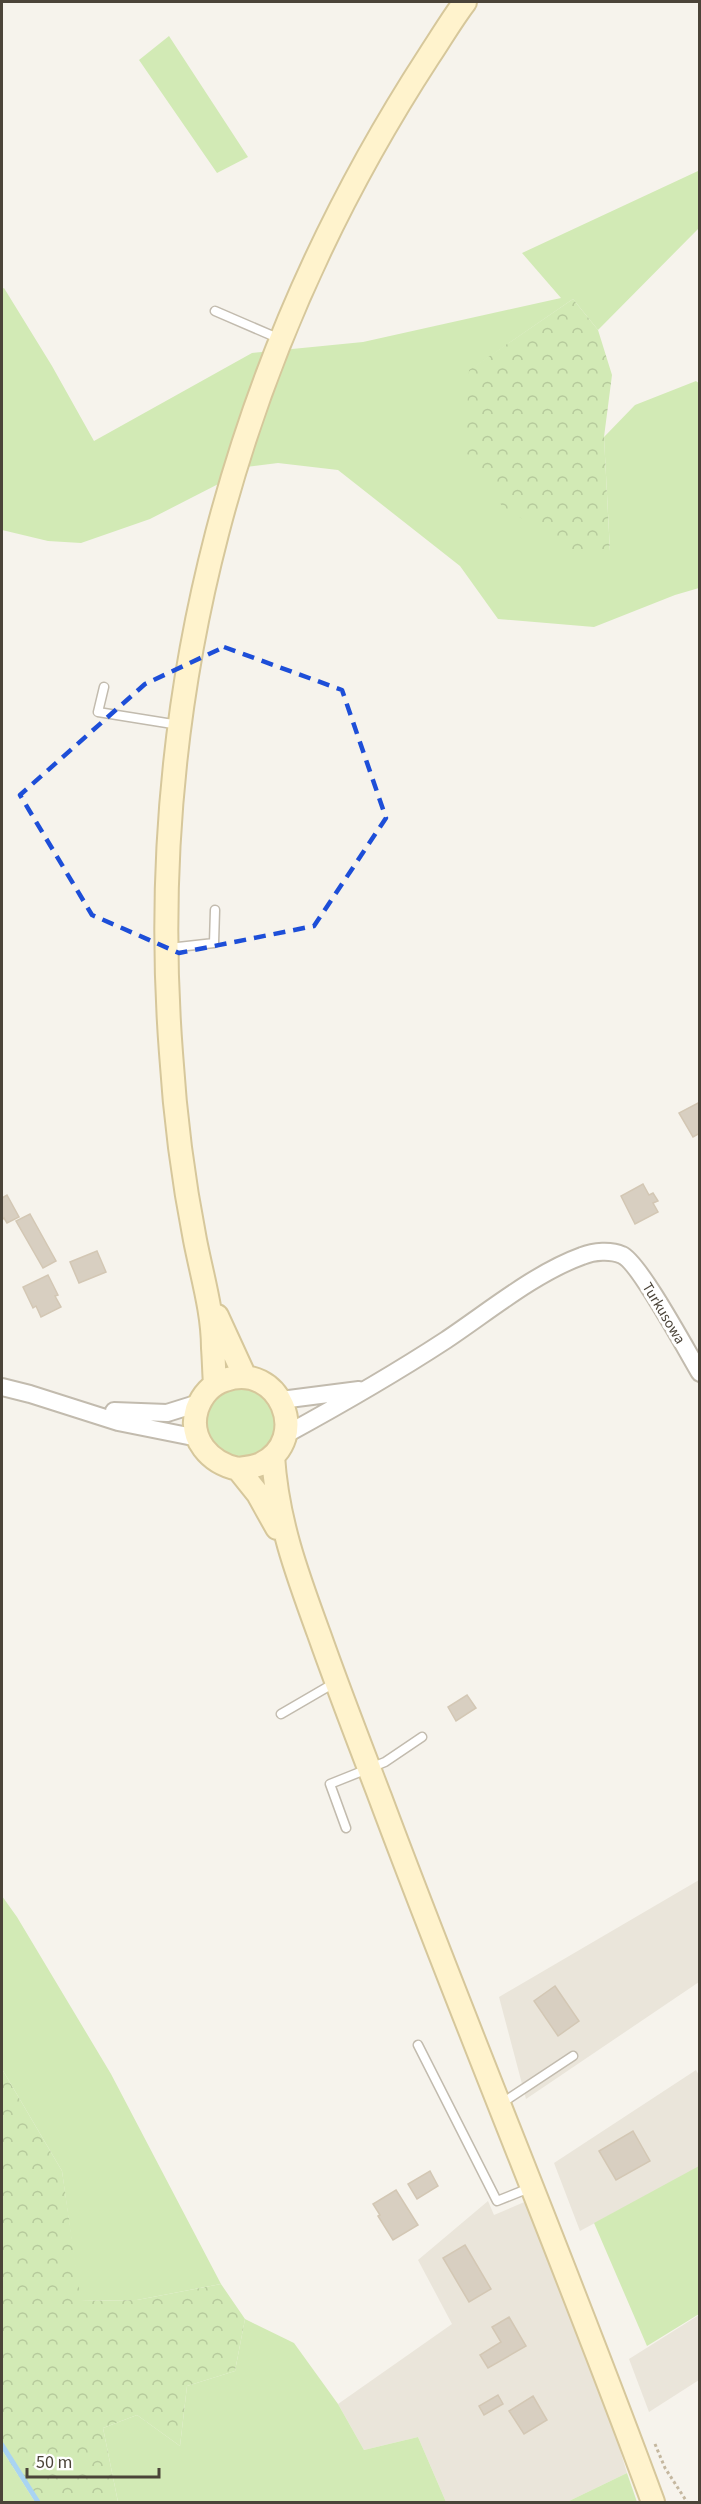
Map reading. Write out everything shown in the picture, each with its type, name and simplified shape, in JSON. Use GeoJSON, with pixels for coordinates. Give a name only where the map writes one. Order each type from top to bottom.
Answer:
{"type":"FeatureCollection","features":[{"type":"Feature","properties":{"kind":"main road"},"geometry":{"type":"LineString","coordinates":[[215,1384],[214,1348],[206,1293],[195,1240],[176,1116],[165,948],[170,813],[179,725],[195,623],[211,554],[247,426],[314,262],[356,177],[407,90],[465,2]]}},
{"type":"Feature","properties":{"kind":"main road"},"geometry":{"type":"LineString","coordinates":[[206,1293],[246,1377]]}},
{"type":"Feature","properties":{"kind":"main road"},"geometry":{"type":"LineString","coordinates":[[246,1377],[266,1385],[281,1400],[286,1417],[285,1435],[273,1456],[257,1466],[238,1469],[213,1460],[204,1450],[198,1438],[196,1414],[199,1403],[215,1384],[231,1378],[246,1377]]}},
{"type":"Feature","properties":{"kind":"main road"},"geometry":{"type":"LineString","coordinates":[[273,1456],[275,1488],[287,1547],[336,1682],[457,2002],[532,2187],[653,2502]]}},
{"type":"Feature","properties":{"kind":"main road"},"geometry":{"type":"LineString","coordinates":[[238,1469],[258,1494],[287,1547]]}},
{"type":"Feature","properties":{"kind":"main road"},"geometry":{"type":"LineString","coordinates":[[602,2369],[657,2476],[667,2502]]}},
{"type":"Feature","properties":{"kind":"street","name":"Turkusowa"},"geometry":{"type":"LineString","coordinates":[[368,1389],[564,1264],[583,1255],[612,1252],[625,1256],[648,1286],[699,1373]]}},
{"type":"Feature","properties":{"kind":"street"},"geometry":{"type":"LineString","coordinates":[[2,1387],[118,1422],[198,1438]]}},
{"type":"Feature","properties":{"kind":"street"},"geometry":{"type":"LineString","coordinates":[[281,1400],[368,1389]]}},
{"type":"Feature","properties":{"kind":"street"},"geometry":{"type":"LineString","coordinates":[[285,1435],[368,1389]]}},
{"type":"Feature","properties":{"kind":"street"},"geometry":{"type":"LineString","coordinates":[[80,1409],[167,1413],[199,1403]]}},
{"type":"Feature","properties":{"kind":"lane"},"geometry":{"type":"LineString","coordinates":[[215,311],[281,339]]}},
{"type":"Feature","properties":{"kind":"lane"},"geometry":{"type":"LineString","coordinates":[[104,687],[98,712],[179,725]]}},
{"type":"Feature","properties":{"kind":"lane"},"geometry":{"type":"LineString","coordinates":[[165,948],[214,943],[215,910]]}},
{"type":"Feature","properties":{"kind":"lane"},"geometry":{"type":"LineString","coordinates":[[281,1714],[336,1682]]}},
{"type":"Feature","properties":{"kind":"lane"},"geometry":{"type":"LineString","coordinates":[[346,1828],[330,1784],[385,1762],[422,1737]]}},
{"type":"Feature","properties":{"kind":"lane"},"geometry":{"type":"LineString","coordinates":[[418,2045],[497,2201],[532,2187]]}},
{"type":"Feature","properties":{"kind":"lane"},"geometry":{"type":"LineString","coordinates":[[499,2105],[573,2056]]}},
{"type":"Feature","properties":{"kind":"path"},"geometry":{"type":"LineString","coordinates":[[652,2440],[665,2468],[687,2502]]}},
{"type":"Feature","properties":{"kind":"highlighted area"},"geometry":{"type":"Polygon","coordinates":[[[224,647],[342,690],[386,818],[314,926],[179,953],[92,915],[20,795],[145,684],[224,647]]]}},
{"type":"Feature","properties":{"kind":"shaded area"},"geometry":{"type":"Polygon","coordinates":[[[699,1880],[699,1982],[526,2099],[499,1997],[699,1880]]]}},
{"type":"Feature","properties":{"kind":"shaded area"},"geometry":{"type":"Polygon","coordinates":[[[696,2070],[700,2077],[699,2167],[580,2231],[554,2163],[696,2070]]]}},
{"type":"Feature","properties":{"kind":"shaded area"},"geometry":{"type":"Polygon","coordinates":[[[529,2200],[594,2366],[627,2473],[567,2502],[446,2502],[418,2437],[364,2450],[338,2404],[452,2324],[418,2260],[488,2201],[494,2215],[529,2200]]]}},
{"type":"Feature","properties":{"kind":"shaded area"},"geometry":{"type":"Polygon","coordinates":[[[699,2315],[699,2380],[649,2412],[629,2359],[699,2315]]]}},
{"type":"Feature","properties":{"kind":"green space"},"geometry":{"type":"Polygon","coordinates":[[[169,36],[248,157],[217,173],[139,60],[169,36]]]}},
{"type":"Feature","properties":{"kind":"green space"},"geometry":{"type":"Polygon","coordinates":[[[698,171],[699,228],[598,330],[573,299],[470,370],[610,551],[604,437],[635,405],[696,381],[700,384],[699,588],[594,627],[498,619],[460,566],[338,470],[278,463],[246,467],[232,477],[150,519],[81,543],[48,541],[2,530],[2,289],[4,288],[52,366],[94,441],[252,353],[363,342],[561,298],[522,253],[698,171]]]}},
{"type":"Feature","properties":{"kind":"green space"},"geometry":{"type":"Polygon","coordinates":[[[573,299],[598,330],[612,375],[604,437],[610,552],[577,553],[502,506],[465,451],[469,370],[573,299]]]}},
{"type":"Feature","properties":{"kind":"green space"},"geometry":{"type":"Polygon","coordinates":[[[241,1387],[254,1390],[266,1397],[273,1409],[276,1422],[273,1435],[266,1447],[254,1454],[241,1457],[228,1454],[216,1447],[209,1435],[206,1422],[209,1409],[216,1397],[228,1390],[241,1387]]]}},
{"type":"Feature","properties":{"kind":"green space"},"geometry":{"type":"Polygon","coordinates":[[[2,1896],[17,1917],[111,2074],[221,2284],[137,2300],[80,2301],[62,2171],[2,2069],[2,1896]]]}},
{"type":"Feature","properties":{"kind":"green space"},"geometry":{"type":"Polygon","coordinates":[[[2,2069],[62,2171],[81,2301],[137,2300],[221,2284],[245,2319],[235,2371],[187,2386],[180,2446],[137,2415],[103,2428],[118,2502],[35,2502],[2,2450],[2,2069]]]}},
{"type":"Feature","properties":{"kind":"green space"},"geometry":{"type":"Polygon","coordinates":[[[699,2166],[699,2314],[647,2346],[594,2223],[699,2166]]]}},
{"type":"Feature","properties":{"kind":"green space"},"geometry":{"type":"Polygon","coordinates":[[[245,2319],[294,2343],[338,2404],[364,2450],[418,2437],[446,2502],[118,2502],[103,2428],[137,2415],[180,2446],[187,2386],[235,2371],[245,2319]]]}},
{"type":"Feature","properties":{"kind":"green space"},"geometry":{"type":"Polygon","coordinates":[[[2,2450],[35,2502],[2,2502],[2,2450]]]}},
{"type":"Feature","properties":{"kind":"green space"},"geometry":{"type":"Polygon","coordinates":[[[627,2473],[637,2502],[567,2502],[627,2473]]]}},
{"type":"Feature","properties":{"kind":"building"},"geometry":{"type":"Polygon","coordinates":[[[700,1102],[700,1133],[693,1137],[679,1113],[700,1102]]]}},
{"type":"Feature","properties":{"kind":"building"},"geometry":{"type":"Polygon","coordinates":[[[643,1184],[649,1195],[653,1193],[658,1201],[653,1203],[658,1212],[635,1224],[621,1196],[643,1184]]]}},
{"type":"Feature","properties":{"kind":"building"},"geometry":{"type":"Polygon","coordinates":[[[7,1195],[19,1217],[7,1223],[4,1218],[2,1220],[2,1198],[7,1195]]]}},
{"type":"Feature","properties":{"kind":"building"},"geometry":{"type":"Polygon","coordinates":[[[30,1214],[56,1261],[43,1268],[16,1221],[30,1214]]]}},
{"type":"Feature","properties":{"kind":"building"},"geometry":{"type":"Polygon","coordinates":[[[97,1251],[106,1272],[79,1283],[70,1262],[97,1251]]]}},
{"type":"Feature","properties":{"kind":"building"},"geometry":{"type":"Polygon","coordinates":[[[48,1275],[61,1307],[41,1317],[36,1306],[33,1308],[23,1287],[48,1275]]]}},
{"type":"Feature","properties":{"kind":"building"},"geometry":{"type":"Polygon","coordinates":[[[467,1695],[476,1708],[456,1721],[448,1707],[467,1695]]]}},
{"type":"Feature","properties":{"kind":"building"},"geometry":{"type":"Polygon","coordinates":[[[555,1986],[579,2021],[558,2036],[534,2001],[555,1986]]]}},
{"type":"Feature","properties":{"kind":"building"},"geometry":{"type":"Polygon","coordinates":[[[633,2131],[650,2161],[616,2180],[599,2151],[633,2131]]]}},
{"type":"Feature","properties":{"kind":"building"},"geometry":{"type":"Polygon","coordinates":[[[430,2171],[438,2186],[417,2199],[408,2184],[430,2171]]]}},
{"type":"Feature","properties":{"kind":"building"},"geometry":{"type":"Polygon","coordinates":[[[396,2190],[418,2225],[393,2240],[373,2204],[396,2190]]]}},
{"type":"Feature","properties":{"kind":"building"},"geometry":{"type":"Polygon","coordinates":[[[465,2245],[491,2289],[469,2302],[443,2258],[465,2245]]]}},
{"type":"Feature","properties":{"kind":"building"},"geometry":{"type":"Polygon","coordinates":[[[509,2317],[526,2346],[488,2368],[480,2355],[501,2342],[492,2327],[509,2317]]]}},
{"type":"Feature","properties":{"kind":"building"},"geometry":{"type":"Polygon","coordinates":[[[498,2395],[503,2404],[484,2415],[479,2406],[498,2395]]]}},
{"type":"Feature","properties":{"kind":"building"},"geometry":{"type":"Polygon","coordinates":[[[533,2396],[547,2420],[524,2434],[509,2411],[533,2396]]]}},
{"type":"Feature","properties":{"kind":"waterway"},"geometry":{"type":"LineString","coordinates":[[2,2445],[38,2502]]}}]}
